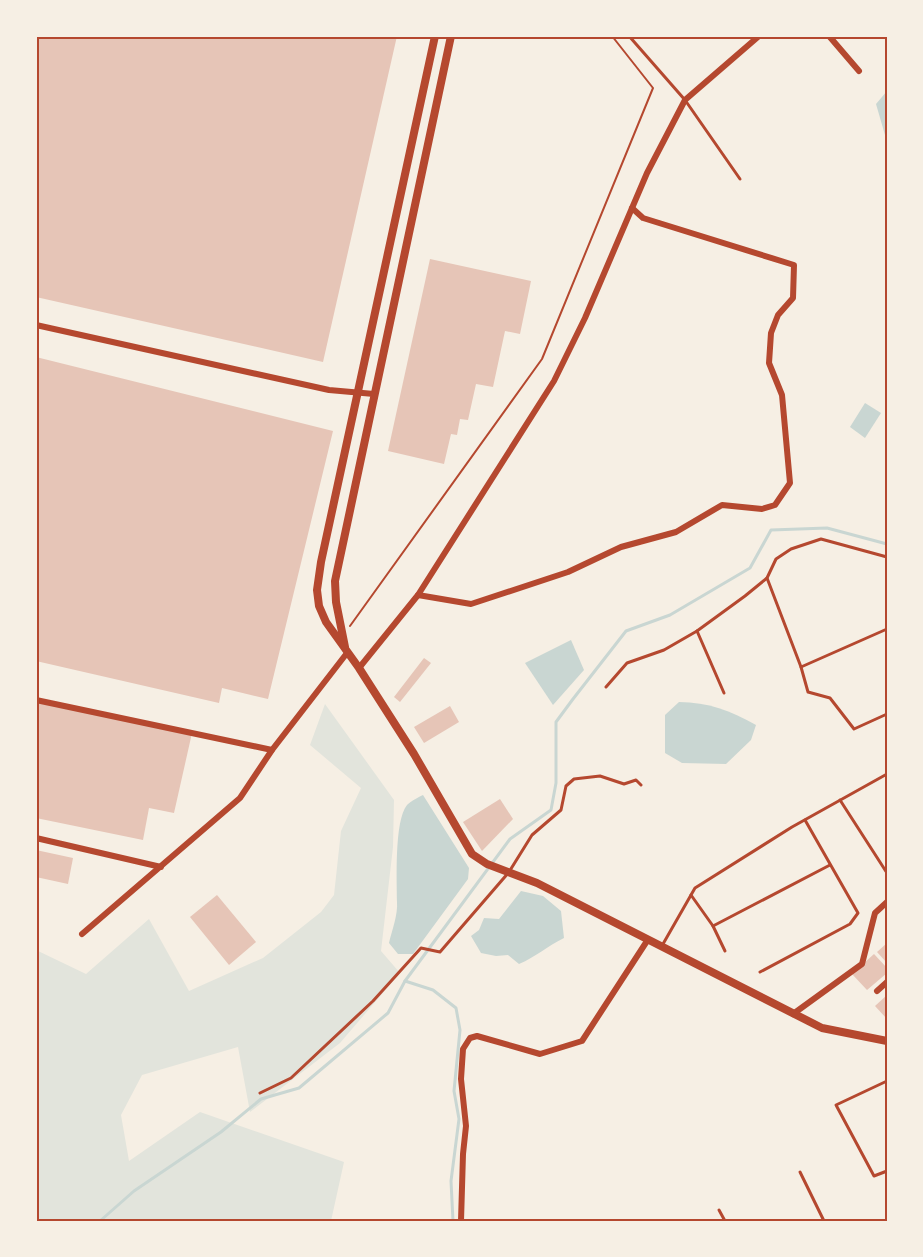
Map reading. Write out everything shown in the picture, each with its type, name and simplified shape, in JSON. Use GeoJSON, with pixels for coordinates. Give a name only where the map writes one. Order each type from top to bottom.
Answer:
{"type":"FeatureCollection","features":[{"type":"Feature","properties":{"kind":"street"},"geometry":{"type":"LineString","coordinates":[[435,36],[317,590],[319,606],[326,622],[359,668],[414,754],[455,829],[472,854],[487,864],[537,883],[660,948],[822,1028],[887,1041]]}},
{"type":"Feature","properties":{"kind":"street"},"geometry":{"type":"LineString","coordinates":[[347,653],[336,602],[335,581],[451,36]]}},
{"type":"Feature","properties":{"kind":"street"},"geometry":{"type":"LineString","coordinates":[[359,668],[418,595],[554,381],[585,318],[632,208],[685,100],[759,36]]}},
{"type":"Feature","properties":{"kind":"street"},"geometry":{"type":"LineString","coordinates":[[829,36],[859,71]]}},
{"type":"Feature","properties":{"kind":"street"},"geometry":{"type":"LineString","coordinates":[[418,595],[471,604],[568,572],[621,547],[676,532],[722,505],[762,509],[775,505],[790,483],[782,395],[769,363],[771,333],[778,315],[793,298],[794,265],[643,218],[632,208]]}},
{"type":"Feature","properties":{"kind":"street"},"geometry":{"type":"LineString","coordinates":[[36,325],[329,390],[374,394]]}},
{"type":"Feature","properties":{"kind":"street"},"geometry":{"type":"LineString","coordinates":[[82,934],[240,798],[272,750],[347,653]]}},
{"type":"Feature","properties":{"kind":"street"},"geometry":{"type":"LineString","coordinates":[[36,700],[272,750]]}},
{"type":"Feature","properties":{"kind":"street"},"geometry":{"type":"LineString","coordinates":[[36,838],[160,867]]}},
{"type":"Feature","properties":{"kind":"street"},"geometry":{"type":"LineString","coordinates":[[793,1014],[862,964],[875,913],[887,902]]}},
{"type":"Feature","properties":{"kind":"street"},"geometry":{"type":"LineString","coordinates":[[461,1221],[466,1126],[461,1079],[463,1049],[470,1038],[477,1036],[540,1054],[582,1041],[647,941]]}},
{"type":"Feature","properties":{"kind":"street"},"geometry":{"type":"LineString","coordinates":[[877,992],[887,982]]}},
{"type":"Feature","properties":{"kind":"lane"},"geometry":{"type":"LineString","coordinates":[[629,36],[685,100],[740,178]]}},
{"type":"Feature","properties":{"kind":"lane"},"geometry":{"type":"LineString","coordinates":[[606,687],[627,663],[664,650],[697,631],[767,578],[776,559],[791,549],[821,539],[887,557]]}},
{"type":"Feature","properties":{"kind":"lane"},"geometry":{"type":"LineString","coordinates":[[767,578],[808,692],[830,698],[854,729],[887,714]]}},
{"type":"Feature","properties":{"kind":"lane"},"geometry":{"type":"LineString","coordinates":[[801,668],[887,629]]}},
{"type":"Feature","properties":{"kind":"lane"},"geometry":{"type":"LineString","coordinates":[[697,631],[724,693]]}},
{"type":"Feature","properties":{"kind":"lane"},"geometry":{"type":"LineString","coordinates":[[660,948],[695,888],[805,820],[887,774]]}},
{"type":"Feature","properties":{"kind":"lane"},"geometry":{"type":"LineString","coordinates":[[260,1093],[291,1078],[373,1001],[421,948],[441,952],[508,872],[532,835],[561,810],[566,786],[574,778],[600,776],[624,784],[631,779],[641,785]]}},
{"type":"Feature","properties":{"kind":"lane"},"geometry":{"type":"LineString","coordinates":[[840,801],[887,873]]}},
{"type":"Feature","properties":{"kind":"lane"},"geometry":{"type":"LineString","coordinates":[[760,972],[850,924],[858,913],[805,820]]}},
{"type":"Feature","properties":{"kind":"lane"},"geometry":{"type":"LineString","coordinates":[[713,926],[830,866]]}},
{"type":"Feature","properties":{"kind":"lane"},"geometry":{"type":"LineString","coordinates":[[691,895],[713,926],[725,951]]}},
{"type":"Feature","properties":{"kind":"lane"},"geometry":{"type":"LineString","coordinates":[[887,1081],[836,1105],[874,1176],[887,1171]]}},
{"type":"Feature","properties":{"kind":"lane"},"geometry":{"type":"LineString","coordinates":[[801,1172],[824,1221]]}},
{"type":"Feature","properties":{"kind":"lane"},"geometry":{"type":"LineString","coordinates":[[719,1210],[725,1221]]}},
{"type":"Feature","properties":{"kind":"path"},"geometry":{"type":"LineString","coordinates":[[343,636],[396,558],[542,359],[653,88],[612,36]]}},
{"type":"Feature","properties":{"kind":"shaded area"},"geometry":{"type":"Polygon","coordinates":[[[887,91],[887,142],[876,104],[887,91]]]}},
{"type":"Feature","properties":{"kind":"shaded area"},"geometry":{"type":"Polygon","coordinates":[[[865,403],[881,413],[865,438],[850,427],[865,403]]]}},
{"type":"Feature","properties":{"kind":"shaded area"},"geometry":{"type":"Polygon","coordinates":[[[571,640],[584,670],[553,705],[525,663],[571,640]]]}},
{"type":"Feature","properties":{"kind":"shaded area"},"geometry":{"type":"Polygon","coordinates":[[[679,702],[710,706],[747,720],[756,725],[751,740],[726,764],[682,763],[665,753],[665,715],[679,702]]]}},
{"type":"Feature","properties":{"kind":"shaded area"},"geometry":{"type":"Polygon","coordinates":[[[325,704],[394,800],[393,847],[381,951],[400,973],[340,1043],[250,1112],[238,1047],[142,1075],[121,1115],[129,1161],[200,1112],[344,1162],[331,1221],[36,1221],[36,950],[86,974],[149,919],[189,991],[263,958],[321,912],[334,895],[341,831],[361,788],[310,745],[325,704]]]}},
{"type":"Feature","properties":{"kind":"shaded area"},"geometry":{"type":"Polygon","coordinates":[[[423,795],[469,868],[468,879],[413,954],[398,954],[389,943],[397,907],[397,852],[400,824],[407,805],[423,795]]]}},
{"type":"Feature","properties":{"kind":"shaded area"},"geometry":{"type":"Polygon","coordinates":[[[521,891],[543,896],[561,911],[564,938],[519,964],[508,955],[496,956],[481,953],[471,936],[479,930],[484,918],[499,919],[521,891]]]}},
{"type":"Feature","properties":{"kind":"building"},"geometry":{"type":"Polygon","coordinates":[[[36,36],[397,36],[323,362],[36,297],[36,36]]]}},
{"type":"Feature","properties":{"kind":"building"},"geometry":{"type":"Polygon","coordinates":[[[430,259],[531,281],[520,334],[505,331],[493,387],[476,384],[468,420],[460,419],[457,435],[451,434],[444,464],[388,451],[430,259]]]}},
{"type":"Feature","properties":{"kind":"building"},"geometry":{"type":"Polygon","coordinates":[[[36,357],[333,431],[268,699],[222,688],[219,703],[36,661],[36,357]]]}},
{"type":"Feature","properties":{"kind":"building"},"geometry":{"type":"Polygon","coordinates":[[[424,658],[431,663],[400,702],[394,697],[424,658]]]}},
{"type":"Feature","properties":{"kind":"building"},"geometry":{"type":"Polygon","coordinates":[[[36,699],[192,733],[174,813],[149,808],[143,840],[36,818],[36,699]]]}},
{"type":"Feature","properties":{"kind":"building"},"geometry":{"type":"Polygon","coordinates":[[[450,706],[459,722],[424,743],[414,727],[450,706]]]}},
{"type":"Feature","properties":{"kind":"building"},"geometry":{"type":"Polygon","coordinates":[[[500,799],[513,819],[482,851],[463,822],[500,799]]]}},
{"type":"Feature","properties":{"kind":"building"},"geometry":{"type":"Polygon","coordinates":[[[36,850],[73,858],[68,884],[36,877],[36,850]]]}},
{"type":"Feature","properties":{"kind":"building"},"geometry":{"type":"Polygon","coordinates":[[[217,895],[256,942],[229,965],[190,917],[217,895]]]}},
{"type":"Feature","properties":{"kind":"building"},"geometry":{"type":"Polygon","coordinates":[[[887,943],[887,963],[877,952],[887,943]]]}},
{"type":"Feature","properties":{"kind":"building"},"geometry":{"type":"Polygon","coordinates":[[[874,954],[887,968],[887,973],[867,990],[852,974],[874,954]]]}},
{"type":"Feature","properties":{"kind":"building"},"geometry":{"type":"Polygon","coordinates":[[[887,995],[887,1019],[875,1006],[887,995]]]}},
{"type":"Feature","properties":{"kind":"waterway"},"geometry":{"type":"LineString","coordinates":[[100,1221],[134,1191],[221,1132],[261,1099],[299,1088],[388,1013],[405,981],[510,839],[551,810],[556,783],[556,722],[626,631],[670,615],[750,568],[771,530],[827,528],[887,544]]}},
{"type":"Feature","properties":{"kind":"waterway"},"geometry":{"type":"LineString","coordinates":[[405,981],[433,990],[456,1008],[460,1030],[454,1091],[459,1119],[451,1181],[453,1221]]}}]}
